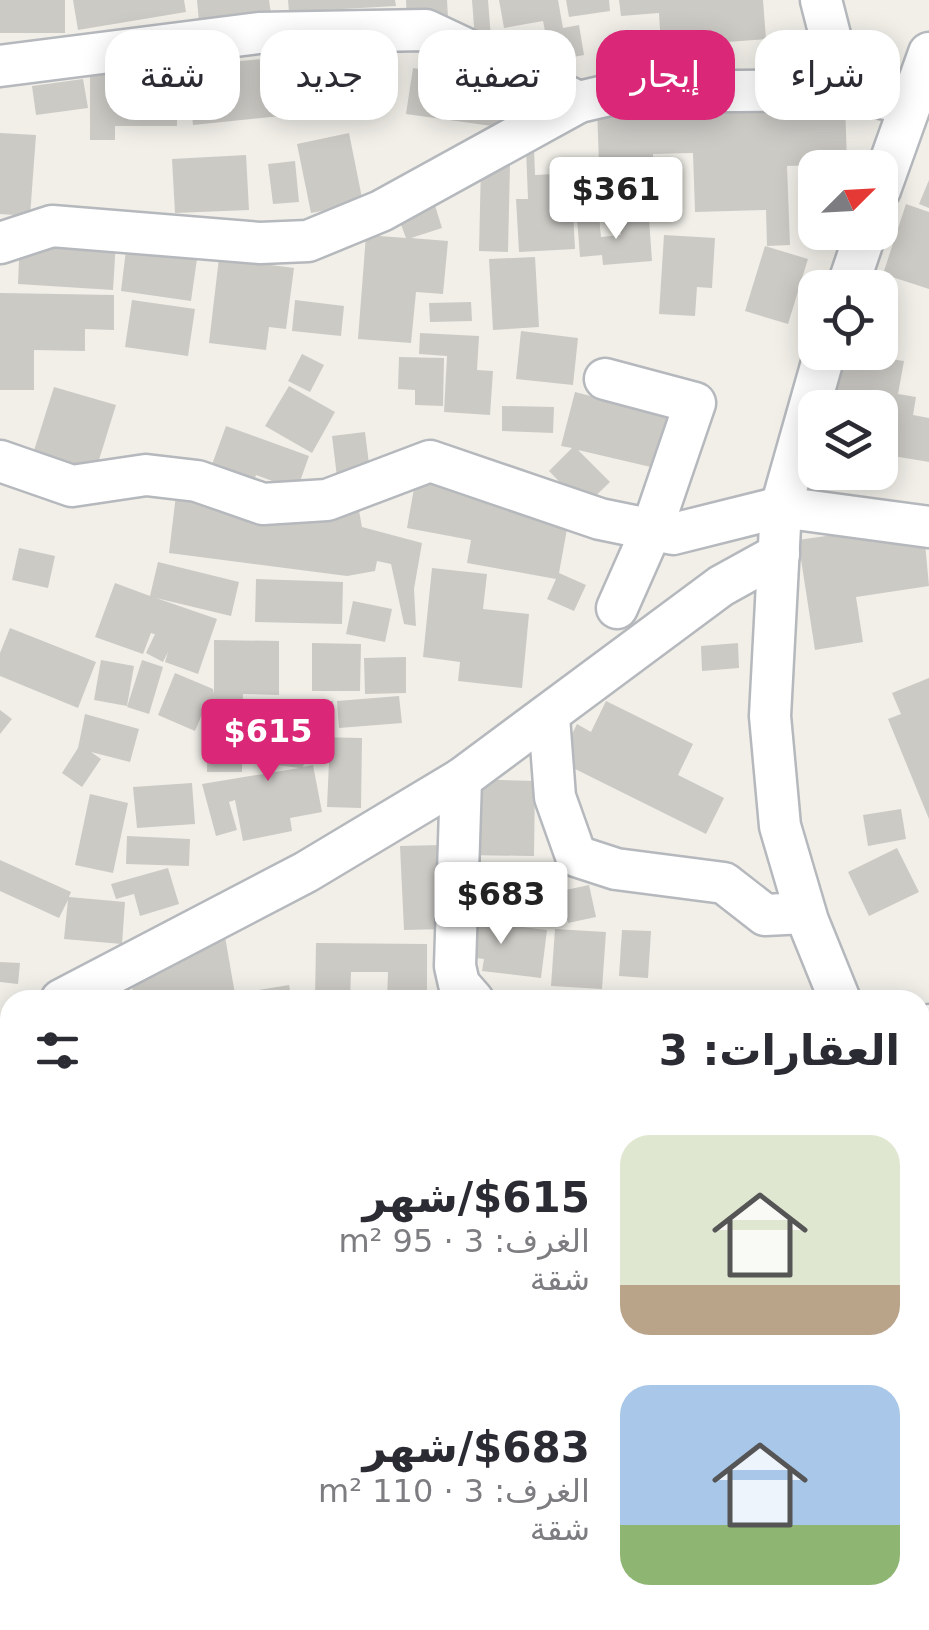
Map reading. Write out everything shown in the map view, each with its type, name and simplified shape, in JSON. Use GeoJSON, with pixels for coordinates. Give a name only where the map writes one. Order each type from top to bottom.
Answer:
{"type":"FeatureCollection","features":[{"type":"Feature","properties":{"kind":"street"},"geometry":{"type":"LineString","coordinates":[[821,0],[829,30]]}},
{"type":"Feature","properties":{"kind":"street"},"geometry":{"type":"LineString","coordinates":[[0,66],[259,34],[426,30],[579,102]]}},
{"type":"Feature","properties":{"kind":"street"},"geometry":{"type":"LineString","coordinates":[[893,150],[929,52]]}},
{"type":"Feature","properties":{"kind":"street"},"geometry":{"type":"LineString","coordinates":[[0,243],[52,226],[260,243],[308,240],[381,211],[579,102],[622,92],[755,91]]}},
{"type":"Feature","properties":{"kind":"street"},"geometry":{"type":"LineString","coordinates":[[900,102],[909,104]]}},
{"type":"Feature","properties":{"kind":"street"},"geometry":{"type":"LineString","coordinates":[[820,370],[782,507],[770,716],[780,826],[805,913],[836,990]]}},
{"type":"Feature","properties":{"kind":"street"},"geometry":{"type":"LineString","coordinates":[[606,378],[694,403],[652,530],[617,608]]}},
{"type":"Feature","properties":{"kind":"street"},"geometry":{"type":"LineString","coordinates":[[0,461],[72,486],[146,475],[197,481],[262,504],[327,500],[430,461],[600,519],[673,534],[782,507],[929,527]]}},
{"type":"Feature","properties":{"kind":"street"},"geometry":{"type":"LineString","coordinates":[[80,990],[306,872],[462,779],[721,586],[779,554]]}},
{"type":"Feature","properties":{"kind":"street"},"geometry":{"type":"LineString","coordinates":[[549,717],[556,797],[576,856],[616,869],[724,883],[766,915],[805,913]]}},
{"type":"Feature","properties":{"kind":"street"},"geometry":{"type":"LineString","coordinates":[[462,779],[456,966],[459,984],[464,990]]}},
{"type":"Feature","properties":{"kind":"building"},"geometry":{"type":"Polygon","coordinates":[[[0,0],[65,0],[65,33],[0,33],[0,0]]]}},
{"type":"Feature","properties":{"kind":"building"},"geometry":{"type":"Polygon","coordinates":[[[73,0],[184,0],[186,12],[78,30],[73,0]]]}},
{"type":"Feature","properties":{"kind":"building"},"geometry":{"type":"Polygon","coordinates":[[[197,0],[269,0],[271,14],[199,22],[197,0]]]}},
{"type":"Feature","properties":{"kind":"building"},"geometry":{"type":"Polygon","coordinates":[[[288,0],[395,0],[396,6],[289,12],[288,0]]]}},
{"type":"Feature","properties":{"kind":"building"},"geometry":{"type":"Polygon","coordinates":[[[406,0],[447,0],[448,18],[407,21],[406,0]]]}},
{"type":"Feature","properties":{"kind":"building"},"geometry":{"type":"Polygon","coordinates":[[[472,0],[488,0],[490,30],[474,30],[472,0]]]}},
{"type":"Feature","properties":{"kind":"building"},"geometry":{"type":"Polygon","coordinates":[[[499,0],[558,0],[563,28],[579,25],[584,55],[576,56],[576,30],[545,30],[543,21],[504,28],[499,0]]]}},
{"type":"Feature","properties":{"kind":"building"},"geometry":{"type":"Polygon","coordinates":[[[566,0],[609,0],[610,11],[569,17],[566,0]]]}},
{"type":"Feature","properties":{"kind":"building"},"geometry":{"type":"Polygon","coordinates":[[[619,0],[763,0],[765,30],[755,30],[755,40],[735,41],[735,30],[660,30],[659,13],[621,16],[619,0]]]}},
{"type":"Feature","properties":{"kind":"building"},"geometry":{"type":"Polygon","coordinates":[[[260,59],[260,118],[193,125],[192,120],[240,120],[240,61],[260,59]]]}},
{"type":"Feature","properties":{"kind":"building"},"geometry":{"type":"Polygon","coordinates":[[[90,68],[105,68],[105,120],[177,120],[177,126],[115,126],[115,140],[90,140],[90,68]]]}},
{"type":"Feature","properties":{"kind":"building"},"geometry":{"type":"Polygon","coordinates":[[[413,68],[418,69],[418,116],[406,114],[413,68]]]}},
{"type":"Feature","properties":{"kind":"building"},"geometry":{"type":"Polygon","coordinates":[[[83,79],[88,108],[36,115],[32,86],[83,79]]]}},
{"type":"Feature","properties":{"kind":"building"},"geometry":{"type":"Polygon","coordinates":[[[755,103],[755,120],[846,120],[847,150],[798,150],[798,166],[787,166],[790,245],[767,246],[766,210],[695,212],[693,153],[653,154],[653,162],[599,164],[597,120],[735,120],[735,104],[755,103]]]}},
{"type":"Feature","properties":{"kind":"building"},"geometry":{"type":"Polygon","coordinates":[[[449,120],[500,120],[499,127],[449,120]]]}},
{"type":"Feature","properties":{"kind":"building"},"geometry":{"type":"Polygon","coordinates":[[[0,133],[36,135],[30,216],[0,214],[0,133]]]}},
{"type":"Feature","properties":{"kind":"building"},"geometry":{"type":"Polygon","coordinates":[[[349,133],[363,203],[311,213],[297,144],[349,133]]]}},
{"type":"Feature","properties":{"kind":"building"},"geometry":{"type":"Polygon","coordinates":[[[526,148],[534,148],[535,175],[571,173],[575,249],[519,252],[516,199],[528,199],[526,148]]]}},
{"type":"Feature","properties":{"kind":"building"},"geometry":{"type":"Polygon","coordinates":[[[246,155],[249,210],[175,213],[172,159],[246,155]]]}},
{"type":"Feature","properties":{"kind":"building"},"geometry":{"type":"Polygon","coordinates":[[[295,161],[299,202],[273,204],[268,164],[295,161]]]}},
{"type":"Feature","properties":{"kind":"building"},"geometry":{"type":"Polygon","coordinates":[[[481,164],[510,164],[508,252],[479,251],[481,164]]]}},
{"type":"Feature","properties":{"kind":"building"},"geometry":{"type":"Polygon","coordinates":[[[929,180],[929,208],[919,204],[929,180]]]}},
{"type":"Feature","properties":{"kind":"building"},"geometry":{"type":"Polygon","coordinates":[[[433,199],[442,228],[411,238],[448,241],[443,294],[416,292],[411,343],[358,339],[366,235],[406,238],[396,211],[433,199]]]}},
{"type":"Feature","properties":{"kind":"building"},"geometry":{"type":"Polygon","coordinates":[[[906,204],[929,212],[929,289],[898,279],[898,270],[884,270],[891,250],[898,250],[898,228],[906,204]]]}},
{"type":"Feature","properties":{"kind":"building"},"geometry":{"type":"Polygon","coordinates":[[[599,216],[601,237],[621,235],[620,221],[649,219],[652,261],[603,265],[602,255],[580,257],[577,218],[599,216]]]}},
{"type":"Feature","properties":{"kind":"building"},"geometry":{"type":"Polygon","coordinates":[[[20,235],[116,241],[113,290],[18,284],[20,235]]]}},
{"type":"Feature","properties":{"kind":"building"},"geometry":{"type":"Polygon","coordinates":[[[664,235],[715,238],[712,288],[697,287],[695,316],[659,314],[664,235]]]}},
{"type":"Feature","properties":{"kind":"building"},"geometry":{"type":"Polygon","coordinates":[[[127,242],[198,252],[191,301],[121,291],[127,242]]]}},
{"type":"Feature","properties":{"kind":"building"},"geometry":{"type":"Polygon","coordinates":[[[765,246],[808,259],[805,270],[798,270],[798,292],[788,324],[745,311],[765,246]]]}},
{"type":"Feature","properties":{"kind":"building"},"geometry":{"type":"Polygon","coordinates":[[[535,257],[539,327],[493,330],[489,259],[535,257]]]}},
{"type":"Feature","properties":{"kind":"building"},"geometry":{"type":"Polygon","coordinates":[[[219,258],[294,268],[286,329],[269,327],[266,350],[209,343],[219,258]]]}},
{"type":"Feature","properties":{"kind":"building"},"geometry":{"type":"Polygon","coordinates":[[[0,293],[114,295],[114,330],[85,329],[85,351],[34,350],[34,390],[0,390],[0,293]]]}},
{"type":"Feature","properties":{"kind":"building"},"geometry":{"type":"Polygon","coordinates":[[[132,300],[195,309],[188,356],[125,347],[132,300]]]}},
{"type":"Feature","properties":{"kind":"building"},"geometry":{"type":"Polygon","coordinates":[[[295,300],[344,306],[341,336],[292,331],[295,300]]]}},
{"type":"Feature","properties":{"kind":"building"},"geometry":{"type":"Polygon","coordinates":[[[471,302],[472,321],[430,322],[429,303],[471,302]]]}},
{"type":"Feature","properties":{"kind":"building"},"geometry":{"type":"Polygon","coordinates":[[[521,331],[578,338],[573,385],[516,379],[521,331]]]}},
{"type":"Feature","properties":{"kind":"building"},"geometry":{"type":"Polygon","coordinates":[[[420,333],[479,336],[477,370],[493,371],[490,415],[444,412],[447,356],[419,354],[420,333]]]}},
{"type":"Feature","properties":{"kind":"building"},"geometry":{"type":"Polygon","coordinates":[[[302,354],[324,365],[310,392],[288,381],[302,354]]]}},
{"type":"Feature","properties":{"kind":"building"},"geometry":{"type":"Polygon","coordinates":[[[399,357],[444,358],[443,406],[415,405],[415,390],[398,389],[399,357]]]}},
{"type":"Feature","properties":{"kind":"building"},"geometry":{"type":"Polygon","coordinates":[[[898,360],[904,361],[898,394],[898,390],[835,390],[839,370],[898,370],[898,360]]]}},
{"type":"Feature","properties":{"kind":"building"},"geometry":{"type":"Polygon","coordinates":[[[289,386],[335,412],[312,453],[265,426],[289,386]]]}},
{"type":"Feature","properties":{"kind":"building"},"geometry":{"type":"Polygon","coordinates":[[[54,387],[116,405],[94,476],[32,457],[54,387]]]}},
{"type":"Feature","properties":{"kind":"building"},"geometry":{"type":"Polygon","coordinates":[[[575,392],[668,416],[655,468],[578,450],[610,482],[584,507],[549,471],[572,448],[561,446],[575,392]]]}},
{"type":"Feature","properties":{"kind":"building"},"geometry":{"type":"Polygon","coordinates":[[[898,394],[916,397],[913,415],[929,418],[929,462],[898,457],[898,394]]]}},
{"type":"Feature","properties":{"kind":"building"},"geometry":{"type":"Polygon","coordinates":[[[502,406],[554,407],[553,433],[502,431],[502,406]]]}},
{"type":"Feature","properties":{"kind":"building"},"geometry":{"type":"Polygon","coordinates":[[[226,426],[309,456],[297,490],[256,475],[249,496],[206,481],[226,426]]]}},
{"type":"Feature","properties":{"kind":"building"},"geometry":{"type":"Polygon","coordinates":[[[365,432],[370,472],[337,477],[332,436],[365,432]]]}},
{"type":"Feature","properties":{"kind":"building"},"geometry":{"type":"Polygon","coordinates":[[[416,477],[493,491],[491,504],[569,518],[559,573],[586,585],[574,611],[547,599],[556,579],[467,563],[471,540],[407,528],[416,477]]]}},
{"type":"Feature","properties":{"kind":"building"},"geometry":{"type":"Polygon","coordinates":[[[176,495],[358,505],[362,527],[422,543],[414,589],[416,626],[404,624],[391,564],[377,561],[375,571],[347,576],[169,553],[176,495]]]}},
{"type":"Feature","properties":{"kind":"building"},"geometry":{"type":"Polygon","coordinates":[[[923,522],[929,586],[856,597],[863,642],[815,650],[798,540],[923,522]]]}},
{"type":"Feature","properties":{"kind":"building"},"geometry":{"type":"Polygon","coordinates":[[[19,548],[55,556],[48,588],[12,580],[19,548]]]}},
{"type":"Feature","properties":{"kind":"building"},"geometry":{"type":"Polygon","coordinates":[[[158,562],[239,582],[231,616],[156,598],[217,619],[198,674],[165,662],[168,652],[163,662],[146,653],[155,634],[151,633],[143,654],[95,637],[115,583],[150,596],[158,562]]]}},
{"type":"Feature","properties":{"kind":"building"},"geometry":{"type":"Polygon","coordinates":[[[432,568],[487,574],[483,609],[529,614],[522,688],[458,681],[460,662],[423,657],[432,568]]]}},
{"type":"Feature","properties":{"kind":"building"},"geometry":{"type":"Polygon","coordinates":[[[256,579],[343,582],[342,624],[255,622],[256,579]]]}},
{"type":"Feature","properties":{"kind":"building"},"geometry":{"type":"Polygon","coordinates":[[[353,601],[392,609],[385,642],[346,634],[353,601]]]}},
{"type":"Feature","properties":{"kind":"building"},"geometry":{"type":"Polygon","coordinates":[[[10,628],[96,662],[78,708],[0,676],[0,653],[10,628]]]}},
{"type":"Feature","properties":{"kind":"building"},"geometry":{"type":"Polygon","coordinates":[[[214,640],[279,641],[279,695],[243,694],[242,772],[207,772],[208,700],[195,731],[158,715],[175,673],[213,689],[214,694],[214,640]]]}},
{"type":"Feature","properties":{"kind":"building"},"geometry":{"type":"Polygon","coordinates":[[[312,643],[361,644],[360,691],[312,691],[312,643]]]}},
{"type":"Feature","properties":{"kind":"building"},"geometry":{"type":"Polygon","coordinates":[[[738,643],[739,668],[702,671],[701,646],[738,643]]]}},
{"type":"Feature","properties":{"kind":"building"},"geometry":{"type":"Polygon","coordinates":[[[406,657],[406,693],[365,694],[364,658],[406,657]]]}},
{"type":"Feature","properties":{"kind":"building"},"geometry":{"type":"Polygon","coordinates":[[[101,660],[134,666],[127,706],[94,700],[101,660]]]}},
{"type":"Feature","properties":{"kind":"building"},"geometry":{"type":"Polygon","coordinates":[[[142,660],[163,667],[149,714],[127,707],[142,660]]]}},
{"type":"Feature","properties":{"kind":"building"},"geometry":{"type":"Polygon","coordinates":[[[929,678],[929,819],[888,719],[901,714],[892,693],[929,678]]]}},
{"type":"Feature","properties":{"kind":"building"},"geometry":{"type":"Polygon","coordinates":[[[399,696],[402,723],[339,728],[337,701],[399,696]]]}},
{"type":"Feature","properties":{"kind":"building"},"geometry":{"type":"Polygon","coordinates":[[[333,701],[334,719],[314,720],[313,702],[333,701]]]}},
{"type":"Feature","properties":{"kind":"building"},"geometry":{"type":"Polygon","coordinates":[[[606,701],[693,744],[678,775],[724,798],[706,834],[559,761],[577,724],[591,732],[606,701]]]}},
{"type":"Feature","properties":{"kind":"building"},"geometry":{"type":"Polygon","coordinates":[[[0,710],[12,719],[0,734],[0,710]]]}},
{"type":"Feature","properties":{"kind":"building"},"geometry":{"type":"Polygon","coordinates":[[[85,714],[139,729],[130,762],[91,752],[101,759],[82,787],[62,773],[78,748],[85,714]]]}},
{"type":"Feature","properties":{"kind":"building"},"geometry":{"type":"Polygon","coordinates":[[[249,718],[315,727],[303,767],[313,765],[322,812],[290,818],[292,831],[243,841],[235,800],[229,802],[237,830],[216,836],[202,784],[299,768],[243,760],[249,718]]]}},
{"type":"Feature","properties":{"kind":"building"},"geometry":{"type":"Polygon","coordinates":[[[315,737],[362,738],[361,808],[327,807],[329,762],[315,761],[315,737]]]}},
{"type":"Feature","properties":{"kind":"building"},"geometry":{"type":"Polygon","coordinates":[[[466,779],[535,781],[534,856],[465,855],[466,779]]]}},
{"type":"Feature","properties":{"kind":"building"},"geometry":{"type":"Polygon","coordinates":[[[192,783],[195,824],[137,828],[133,787],[192,783]]]}},
{"type":"Feature","properties":{"kind":"building"},"geometry":{"type":"Polygon","coordinates":[[[90,794],[128,803],[113,873],[75,865],[90,794]]]}},
{"type":"Feature","properties":{"kind":"building"},"geometry":{"type":"Polygon","coordinates":[[[901,809],[906,839],[868,846],[863,815],[901,809]]]}},
{"type":"Feature","properties":{"kind":"building"},"geometry":{"type":"Polygon","coordinates":[[[127,836],[190,839],[189,866],[126,864],[127,836]]]}},
{"type":"Feature","properties":{"kind":"building"},"geometry":{"type":"Polygon","coordinates":[[[441,845],[444,929],[404,930],[400,846],[441,845]]]}},
{"type":"Feature","properties":{"kind":"building"},"geometry":{"type":"Polygon","coordinates":[[[897,848],[919,892],[869,916],[848,872],[897,848]]]}},
{"type":"Feature","properties":{"kind":"building"},"geometry":{"type":"Polygon","coordinates":[[[0,860],[71,892],[69,897],[125,902],[122,944],[64,939],[68,900],[59,918],[0,891],[0,860]]]}},
{"type":"Feature","properties":{"kind":"building"},"geometry":{"type":"Polygon","coordinates":[[[168,868],[179,904],[140,916],[134,894],[116,899],[111,884],[168,868]]]}},
{"type":"Feature","properties":{"kind":"building"},"geometry":{"type":"Polygon","coordinates":[[[589,885],[596,917],[568,923],[561,891],[589,885]]]}},
{"type":"Feature","properties":{"kind":"building"},"geometry":{"type":"Polygon","coordinates":[[[456,919],[547,930],[541,978],[482,971],[484,959],[451,955],[456,919]]]}},
{"type":"Feature","properties":{"kind":"building"},"geometry":{"type":"Polygon","coordinates":[[[223,925],[234,990],[133,990],[128,959],[223,925]]]}},
{"type":"Feature","properties":{"kind":"building"},"geometry":{"type":"Polygon","coordinates":[[[555,929],[606,932],[602,989],[551,986],[555,929]]]}},
{"type":"Feature","properties":{"kind":"building"},"geometry":{"type":"Polygon","coordinates":[[[622,930],[651,931],[648,978],[619,976],[622,930]]]}},
{"type":"Feature","properties":{"kind":"building"},"geometry":{"type":"Polygon","coordinates":[[[316,943],[427,944],[427,990],[387,990],[388,972],[351,972],[350,990],[315,990],[316,943]]]}},
{"type":"Feature","properties":{"kind":"building"},"geometry":{"type":"Polygon","coordinates":[[[0,962],[20,963],[18,984],[0,982],[0,962]]]}},
{"type":"Feature","properties":{"kind":"building"},"geometry":{"type":"Polygon","coordinates":[[[289,985],[290,990],[259,990],[289,985]]]}}]}
